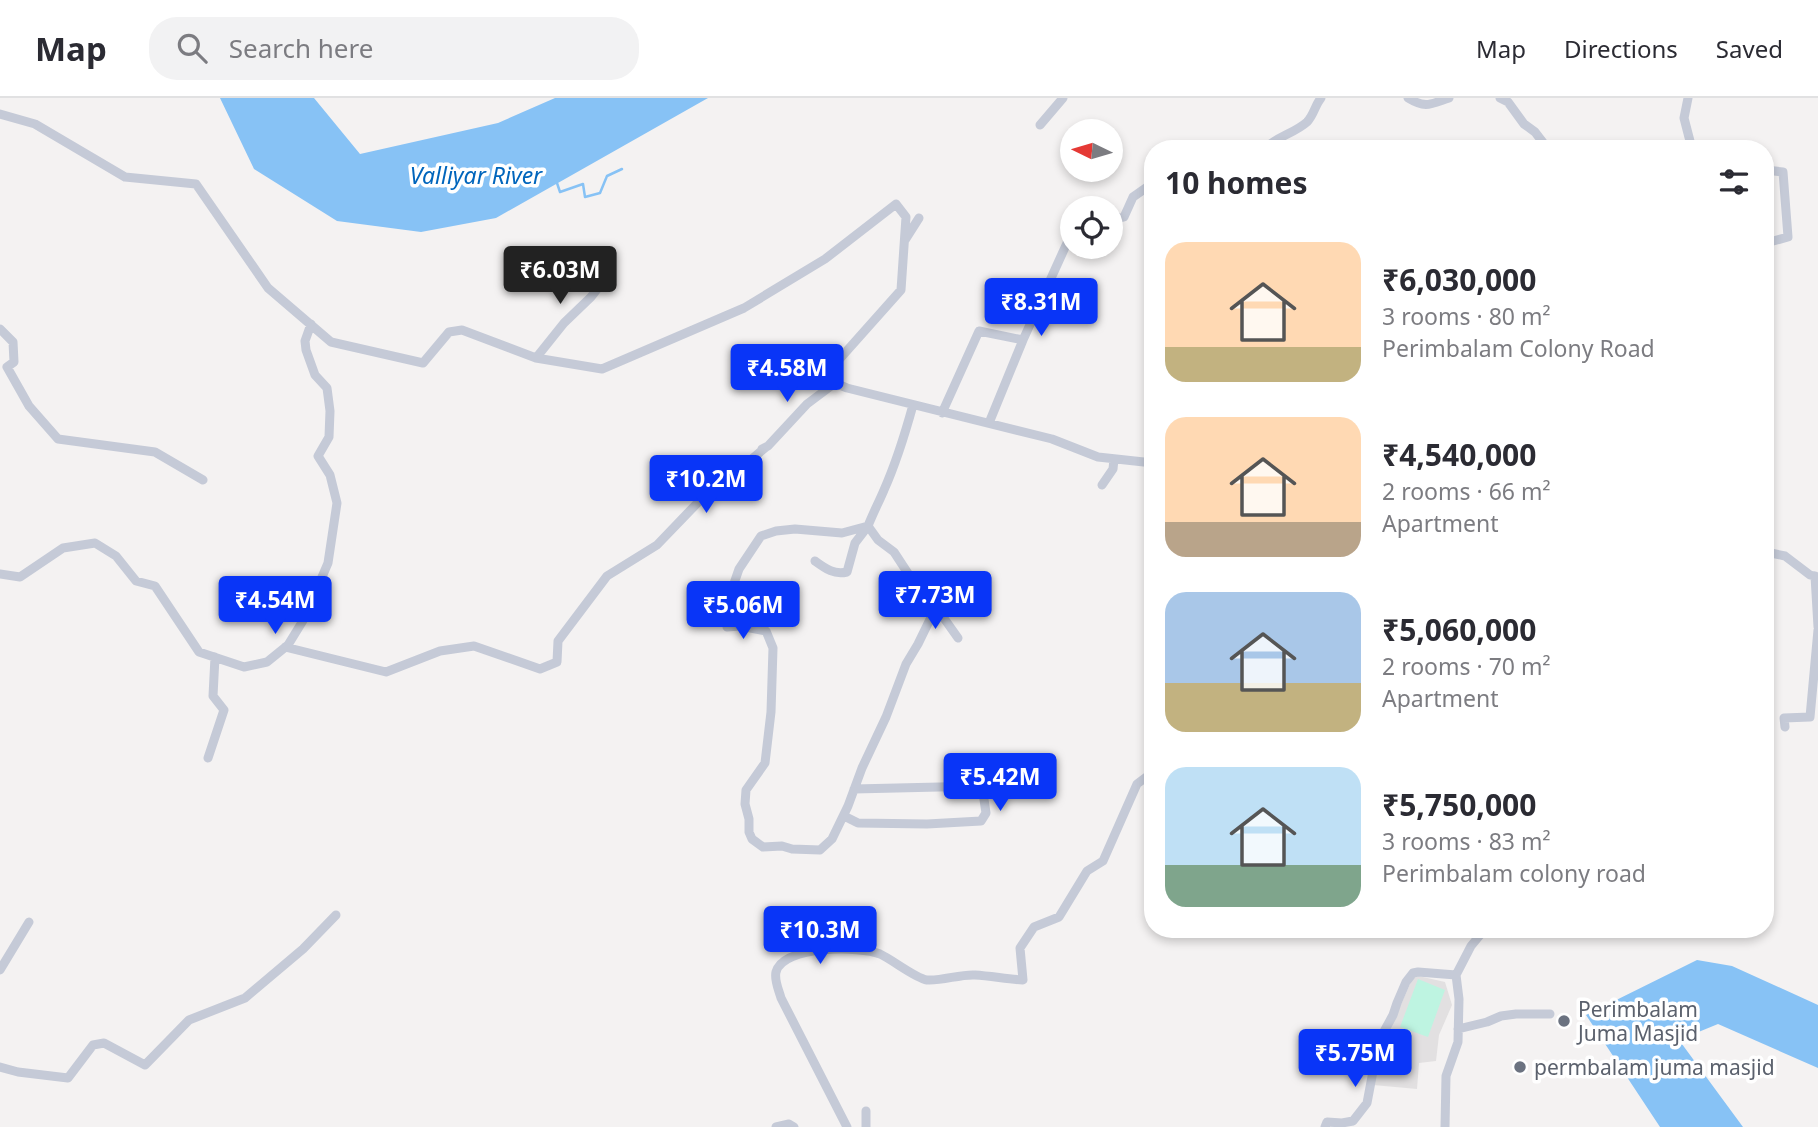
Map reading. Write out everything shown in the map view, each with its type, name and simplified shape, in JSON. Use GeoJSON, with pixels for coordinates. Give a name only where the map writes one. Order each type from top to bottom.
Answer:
{"type":"FeatureCollection","features":[{"type":"Feature","properties":{"kind":"street"},"geometry":{"type":"LineString","coordinates":[[1040,125],[1063,98]]}},
{"type":"Feature","properties":{"kind":"street"},"geometry":{"type":"LineString","coordinates":[[1276,140],[1306,122],[1321,98]]}},
{"type":"Feature","properties":{"kind":"street"},"geometry":{"type":"LineString","coordinates":[[1408,98],[1429,106],[1449,98]]}},
{"type":"Feature","properties":{"kind":"street"},"geometry":{"type":"LineString","coordinates":[[1500,98],[1508,102],[1524,124],[1541,140]]}},
{"type":"Feature","properties":{"kind":"street"},"geometry":{"type":"LineString","coordinates":[[1688,98],[1684,118],[1690,140]]}},
{"type":"Feature","properties":{"kind":"street"},"geometry":{"type":"LineString","coordinates":[[0,114],[35,124],[125,177],[196,184],[268,288],[331,342],[423,363],[449,332],[461,330],[536,358],[602,369],[744,308],[825,259],[896,204],[906,217],[901,290],[836,363],[835,383]]}},
{"type":"Feature","properties":{"kind":"street"},"geometry":{"type":"LineString","coordinates":[[1774,171],[1783,172],[1788,237],[1774,241]]}},
{"type":"Feature","properties":{"kind":"street"},"geometry":{"type":"LineString","coordinates":[[1123,217],[1133,197],[1144,189]]}},
{"type":"Feature","properties":{"kind":"street"},"geometry":{"type":"LineString","coordinates":[[904,241],[919,218]]}},
{"type":"Feature","properties":{"kind":"street"},"geometry":{"type":"LineString","coordinates":[[989,422],[1060,258]]}},
{"type":"Feature","properties":{"kind":"street"},"geometry":{"type":"LineString","coordinates":[[536,358],[609,274]]}},
{"type":"Feature","properties":{"kind":"street"},"geometry":{"type":"LineString","coordinates":[[0,574],[20,577],[63,548],[95,543],[116,556],[136,581],[155,586],[199,652],[244,667],[268,662],[285,647],[304,619],[328,563],[337,503],[330,475],[318,456],[328,437],[330,411],[327,388],[315,375],[306,350],[305,341],[311,324]]}},
{"type":"Feature","properties":{"kind":"street"},"geometry":{"type":"LineString","coordinates":[[0,330],[13,342],[14,362],[7,367],[29,406],[58,439],[155,452],[204,480]]}},
{"type":"Feature","properties":{"kind":"street"},"geometry":{"type":"LineString","coordinates":[[942,413],[978,331],[1023,340]]}},
{"type":"Feature","properties":{"kind":"street"},"geometry":{"type":"LineString","coordinates":[[285,647],[386,673],[440,651],[474,646],[540,669],[557,662],[558,640],[607,576],[657,545],[732,467],[752,459],[807,404],[835,383]]}},
{"type":"Feature","properties":{"kind":"street"},"geometry":{"type":"LineString","coordinates":[[835,383],[942,413],[1052,439],[1098,457],[1144,462]]}},
{"type":"Feature","properties":{"kind":"street"},"geometry":{"type":"LineString","coordinates":[[815,561],[830,571],[847,572],[855,543],[868,526],[884,491],[903,440],[912,405]]}},
{"type":"Feature","properties":{"kind":"street"},"geometry":{"type":"LineString","coordinates":[[1102,485],[1113,469],[1114,459]]}},
{"type":"Feature","properties":{"kind":"street"},"geometry":{"type":"LineString","coordinates":[[868,526],[878,540],[894,552],[911,578],[935,602],[958,638]]}},
{"type":"Feature","properties":{"kind":"street"},"geometry":{"type":"LineString","coordinates":[[868,526],[842,533],[795,529],[776,531],[761,536],[739,569],[731,592],[727,627],[740,626],[766,631],[773,648],[771,712],[765,763],[746,790],[745,804],[752,839],[763,847],[820,850],[832,839],[886,717],[906,664],[936,607]]}},
{"type":"Feature","properties":{"kind":"street"},"geometry":{"type":"LineString","coordinates":[[1774,554],[1785,556],[1810,575],[1816,576],[1818,628],[1814,720],[1784,718],[1785,727]]}},
{"type":"Feature","properties":{"kind":"street"},"geometry":{"type":"LineString","coordinates":[[208,758],[224,710],[213,696],[215,657]]}},
{"type":"Feature","properties":{"kind":"street"},"geometry":{"type":"LineString","coordinates":[[847,1127],[781,998],[776,982],[776,972],[781,964],[796,956],[818,951],[854,949],[879,954],[926,980],[974,975],[1023,980],[1020,948],[1034,927],[1059,917],[1087,871],[1103,862],[1138,784],[1144,779]]}},
{"type":"Feature","properties":{"kind":"street"},"geometry":{"type":"LineString","coordinates":[[844,816],[858,823],[927,824],[981,821],[986,813],[982,786],[854,789]]}},
{"type":"Feature","properties":{"kind":"street"},"geometry":{"type":"LineString","coordinates":[[0,1067],[68,1078],[93,1045],[104,1043],[145,1065],[189,1020],[245,998],[303,949],[336,915]]}},
{"type":"Feature","properties":{"kind":"street"},"geometry":{"type":"LineString","coordinates":[[0,970],[29,922]]}},
{"type":"Feature","properties":{"kind":"street"},"geometry":{"type":"LineString","coordinates":[[1445,1127],[1446,1076],[1458,1042],[1456,975],[1478,938]]}},
{"type":"Feature","properties":{"kind":"street"},"geometry":{"type":"LineString","coordinates":[[1325,1127],[1326,1122],[1353,1121],[1367,1103],[1375,1048],[1410,976],[1418,972],[1456,975]]}},
{"type":"Feature","properties":{"kind":"street"},"geometry":{"type":"LineString","coordinates":[[1458,1029],[1501,1016],[1550,1014]]}},
{"type":"Feature","properties":{"kind":"street"},"geometry":{"type":"LineString","coordinates":[[866,1111],[866,1127]]}},
{"type":"Feature","properties":{"kind":"street"},"geometry":{"type":"LineString","coordinates":[[776,1127],[789,1124],[794,1127]]}},
{"type":"Feature","properties":{"kind":"shaded area"},"geometry":{"type":"Polygon","coordinates":[[[1414,975],[1445,982],[1452,1005],[1439,1035],[1436,1061],[1419,1063],[1417,1089],[1373,1085],[1378,1045],[1399,1009],[1414,975]]]}},
{"type":"Feature","properties":{"kind":"green space"},"geometry":{"type":"Polygon","coordinates":[[[1418,979],[1445,990],[1428,1037],[1400,1027],[1418,979]]]}},
{"type":"Feature","properties":{"kind":"water","name":"Valliyar River"},"geometry":{"type":"Polygon","coordinates":[[[220,98],[314,98],[360,154],[498,123],[555,98],[708,98],[496,218],[421,232],[337,221],[254,169],[220,98]]]}},
{"type":"Feature","properties":{"kind":"water"},"geometry":{"type":"Polygon","coordinates":[[[1697,960],[1732,966],[1818,1005],[1818,1068],[1718,1024],[1679,1040],[1743,1127],[1660,1127],[1586,1015],[1697,960]]]}},
{"type":"Feature","properties":{"kind":"waterway"},"geometry":{"type":"LineString","coordinates":[[557,183],[560,192],[583,184],[585,197],[600,193],[607,176],[622,169]]}},
{"type":"Feature","properties":{"kind":"place","name":"Perimbalam Juma Masjid"},"geometry":{"type":"Point","coordinates":[1564,1021]}},
{"type":"Feature","properties":{"kind":"place","name":"permbalam juma masjid"},"geometry":{"type":"Point","coordinates":[1520,1067]}}]}
